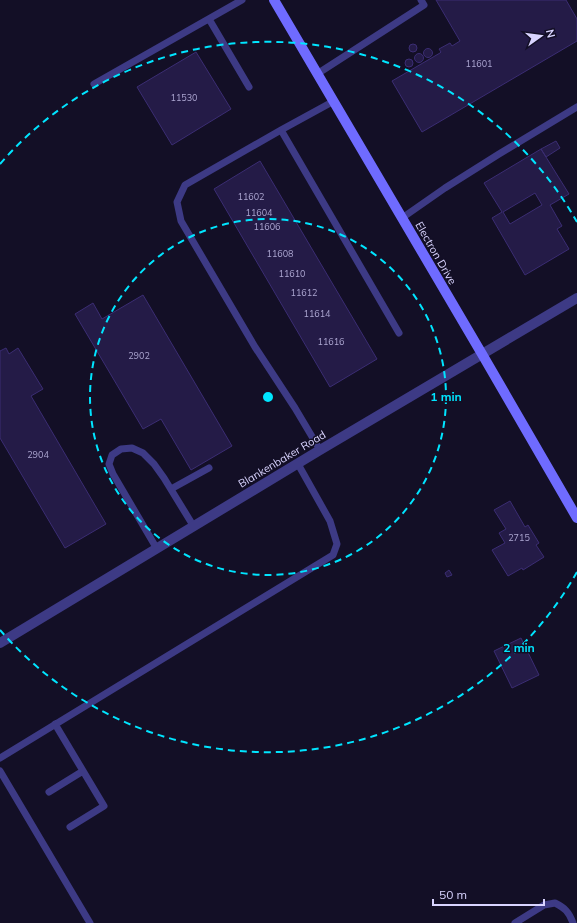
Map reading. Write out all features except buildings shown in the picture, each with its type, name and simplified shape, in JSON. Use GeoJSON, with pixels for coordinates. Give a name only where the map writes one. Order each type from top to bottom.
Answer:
{"type":"FeatureCollection","features":[{"type":"Feature","properties":{"kind":"street","name":"Electron Drive"},"geometry":{"type":"LineString","coordinates":[[274,0],[577,518]]}},
{"type":"Feature","properties":{"kind":"street","name":"Blankenbaker Road"},"geometry":{"type":"LineString","coordinates":[[0,643],[320,450],[577,298]]}},
{"type":"Feature","properties":{"kind":"lane"},"geometry":{"type":"LineString","coordinates":[[94,84],[242,0]]}},
{"type":"Feature","properties":{"kind":"lane"},"geometry":{"type":"LineString","coordinates":[[318,74],[424,5],[421,0]]}},
{"type":"Feature","properties":{"kind":"lane"},"geometry":{"type":"LineString","coordinates":[[209,19],[248,86]]}},
{"type":"Feature","properties":{"kind":"lane"},"geometry":{"type":"LineString","coordinates":[[320,450],[295,408],[255,347],[181,221],[177,202],[185,185],[334,101]]}},
{"type":"Feature","properties":{"kind":"lane"},"geometry":{"type":"LineString","coordinates":[[402,218],[499,154],[577,107]]}},
{"type":"Feature","properties":{"kind":"lane"},"geometry":{"type":"LineString","coordinates":[[281,130],[399,333]]}},
{"type":"Feature","properties":{"kind":"lane"},"geometry":{"type":"LineString","coordinates":[[157,549],[113,474],[109,464],[112,455],[121,449],[132,448],[143,452],[171,489],[194,527]]}},
{"type":"Feature","properties":{"kind":"lane"},"geometry":{"type":"LineString","coordinates":[[0,758],[333,555],[337,544],[330,521],[298,464]]}},
{"type":"Feature","properties":{"kind":"lane"},"geometry":{"type":"LineString","coordinates":[[171,489],[209,468]]}},
{"type":"Feature","properties":{"kind":"lane"},"geometry":{"type":"LineString","coordinates":[[55,724],[104,806],[70,827]]}},
{"type":"Feature","properties":{"kind":"lane"},"geometry":{"type":"LineString","coordinates":[[0,771],[90,923]]}},
{"type":"Feature","properties":{"kind":"lane"},"geometry":{"type":"LineString","coordinates":[[48,792],[83,771]]}},
{"type":"Feature","properties":{"kind":"lane"},"geometry":{"type":"LineString","coordinates":[[515,923],[544,905],[555,902],[564,908],[570,916],[572,923]]}}]}
